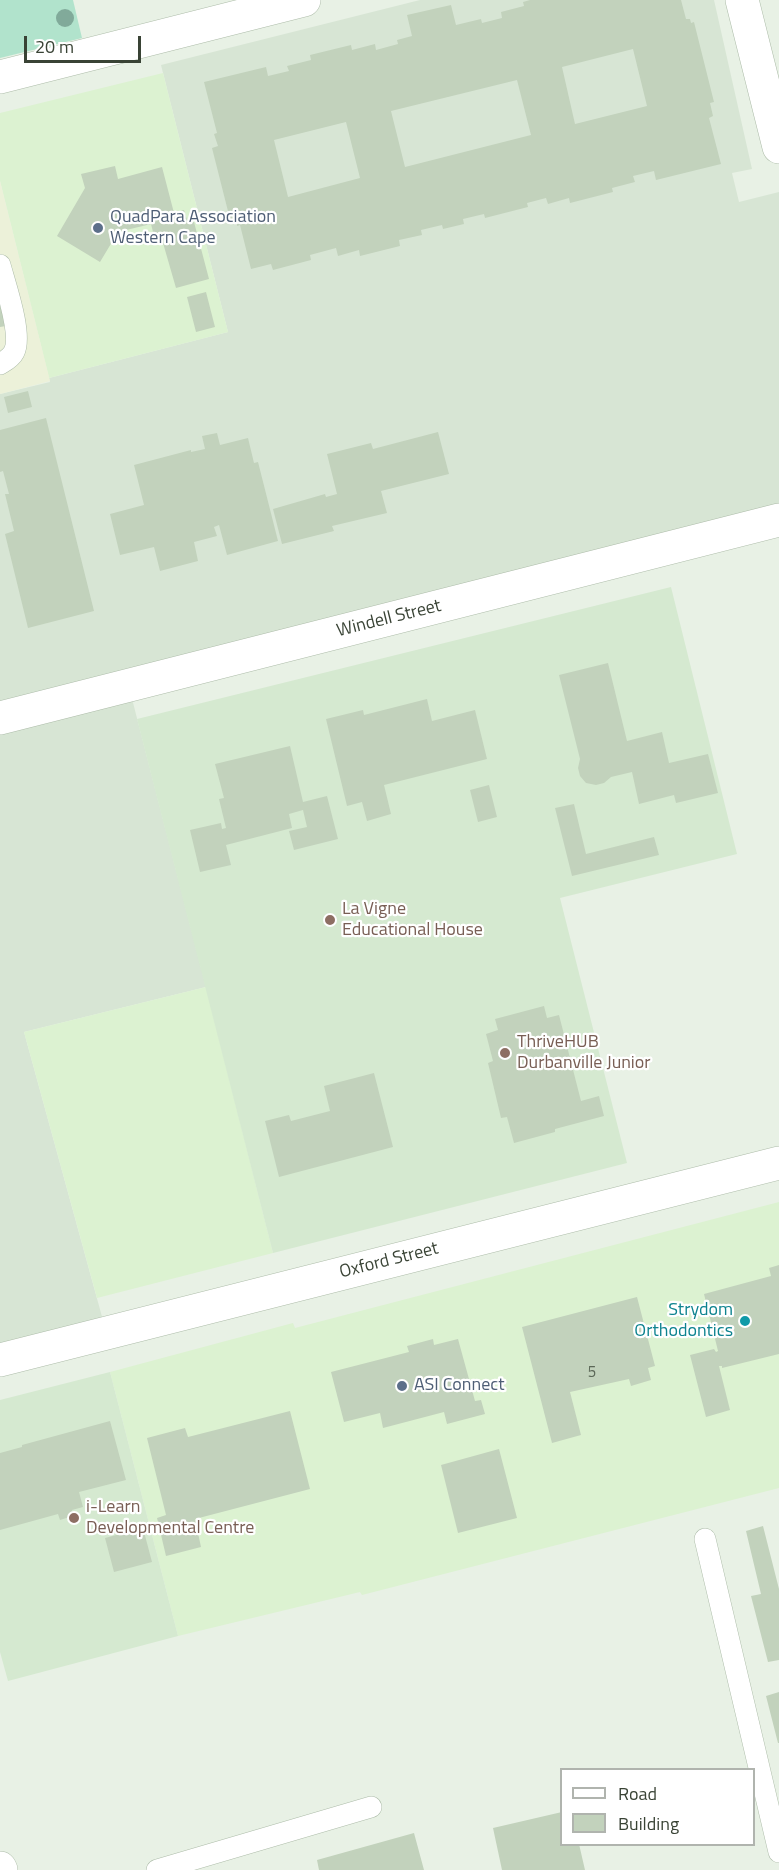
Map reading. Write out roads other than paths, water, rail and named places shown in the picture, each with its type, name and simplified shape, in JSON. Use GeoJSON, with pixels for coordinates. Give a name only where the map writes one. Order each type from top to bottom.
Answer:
{"type":"FeatureCollection","features":[{"type":"Feature","properties":{"kind":"street"},"geometry":{"type":"LineString","coordinates":[[0,77],[304,0]]}},
{"type":"Feature","properties":{"kind":"street"},"geometry":{"type":"LineString","coordinates":[[742,0],[779,147]]}},
{"type":"Feature","properties":{"kind":"street","name":"Windell Street"},"geometry":{"type":"LineString","coordinates":[[0,718],[779,520]]}},
{"type":"Feature","properties":{"kind":"street","name":"Oxford Street"},"geometry":{"type":"LineString","coordinates":[[0,1360],[779,1163]]}},
{"type":"Feature","properties":{"kind":"lane"},"geometry":{"type":"LineString","coordinates":[[0,265],[17,336],[15,351],[8,360],[0,364]]}},
{"type":"Feature","properties":{"kind":"lane"},"geometry":{"type":"LineString","coordinates":[[705,1539],[779,1852]]}},
{"type":"Feature","properties":{"kind":"lane"},"geometry":{"type":"LineString","coordinates":[[157,1870],[371,1807]]}},
{"type":"Feature","properties":{"kind":"place","name":"QuadPara Association Western Cape"},"geometry":{"type":"Point","coordinates":[98,228]}},
{"type":"Feature","properties":{"kind":"place","name":"La Vigne Educational House"},"geometry":{"type":"Point","coordinates":[330,920]}},
{"type":"Feature","properties":{"kind":"place","name":"ThriveHUB Durbanville Junior"},"geometry":{"type":"Point","coordinates":[505,1053]}},
{"type":"Feature","properties":{"kind":"place","name":"Strydom Orthodontics"},"geometry":{"type":"Point","coordinates":[745,1321]}},
{"type":"Feature","properties":{"kind":"place","name":"ASI Connect"},"geometry":{"type":"Point","coordinates":[402,1386]}},
{"type":"Feature","properties":{"kind":"place","name":"i-Learn Developmental Centre"},"geometry":{"type":"Point","coordinates":[74,1518]}}]}
